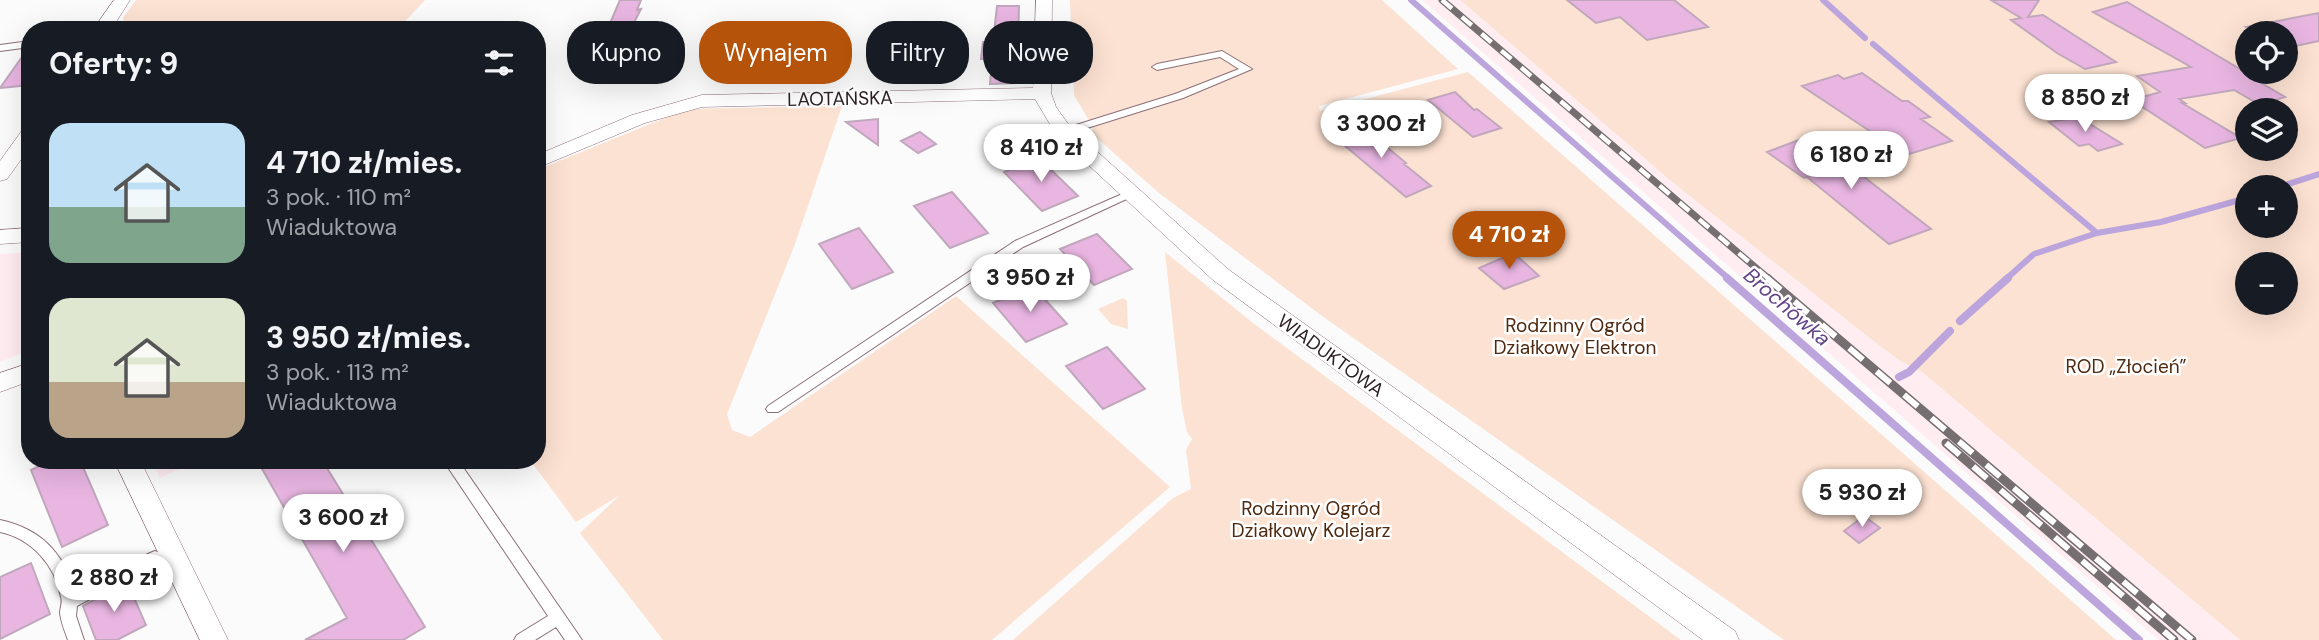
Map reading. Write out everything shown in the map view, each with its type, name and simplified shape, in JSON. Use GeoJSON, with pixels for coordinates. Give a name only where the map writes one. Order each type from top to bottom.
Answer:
{"type":"FeatureCollection","features":[{"type":"Feature","properties":{"kind":"street"},"geometry":{"type":"LineString","coordinates":[[108,21],[122,0]]}},
{"type":"Feature","properties":{"kind":"street","name":"WIADUKTOWA"},"geometry":{"type":"LineString","coordinates":[[1044,0],[1042,93],[1046,107],[1064,132],[1129,194],[1221,275],[1725,640]]}},
{"type":"Feature","properties":{"kind":"street","name":"LAOTAŃSKA"},"geometry":{"type":"LineString","coordinates":[[546,158],[680,105],[702,101],[1042,93]]}},
{"type":"Feature","properties":{"kind":"street"},"geometry":{"type":"LineString","coordinates":[[0,175],[21,146]]}},
{"type":"Feature","properties":{"kind":"street"},"geometry":{"type":"LineString","coordinates":[[0,237],[21,236]]}},
{"type":"Feature","properties":{"kind":"street"},"geometry":{"type":"LineString","coordinates":[[0,383],[21,375]]}},
{"type":"Feature","properties":{"kind":"street"},"geometry":{"type":"LineString","coordinates":[[131,469],[214,640]]}},
{"type":"Feature","properties":{"kind":"lane"},"geometry":{"type":"LineString","coordinates":[[0,48],[21,45]]}},
{"type":"Feature","properties":{"kind":"lane"},"geometry":{"type":"LineString","coordinates":[[1064,132],[1180,96],[1247,69],[1222,54],[1157,67]]}},
{"type":"Feature","properties":{"kind":"lane"},"geometry":{"type":"LineString","coordinates":[[774,409],[1019,244],[1129,194]]}},
{"type":"Feature","properties":{"kind":"lane"},"geometry":{"type":"LineString","coordinates":[[456,469],[574,640]]}},
{"type":"Feature","properties":{"kind":"lane"},"geometry":{"type":"LineString","coordinates":[[0,526],[9,527],[38,541],[63,573],[70,602],[68,611],[76,640]]}},
{"type":"Feature","properties":{"kind":"lane"},"geometry":{"type":"LineString","coordinates":[[70,602],[155,557]]}},
{"type":"Feature","properties":{"kind":"lane"},"geometry":{"type":"LineString","coordinates":[[523,640],[558,618]]}},
{"type":"Feature","properties":{"kind":"shaded area"},"geometry":{"type":"Polygon","coordinates":[[[1422,0],[1460,0],[1671,181],[1871,339],[1900,361],[1922,372],[2240,640],[2159,640],[1422,0]]]}},
{"type":"Feature","properties":{"kind":"shaded area"},"geometry":{"type":"Polygon","coordinates":[[[21,253],[21,354],[0,362],[0,254],[21,253]]]}},
{"type":"Feature","properties":{"kind":"shaded area"},"geometry":{"type":"Polygon","coordinates":[[[156,469],[179,469],[160,478],[156,469]]]}},
{"type":"Feature","properties":{"kind":"green space"},"geometry":{"type":"Polygon","coordinates":[[[136,0],[425,0],[405,21],[124,21],[123,18],[136,0]]]}},
{"type":"Feature","properties":{"kind":"green space","name":"Rodzinny Ogród Działkowy Elektron"},"geometry":{"type":"Polygon","coordinates":[[[1070,0],[1382,0],[1458,69],[1319,106],[1320,111],[1468,72],[2116,640],[1784,640],[1322,316],[1159,193],[1090,132],[1094,129],[1074,95],[1074,84],[1093,84],[1093,21],[1071,21],[1070,0]]]}},
{"type":"Feature","properties":{"kind":"green space","name":"ROD „Złocień”"},"geometry":{"type":"Polygon","coordinates":[[[1460,0],[2319,0],[2319,640],[2240,640],[1922,372],[1900,361],[1671,181],[1460,0]]]}},
{"type":"Feature","properties":{"kind":"green space"},"geometry":{"type":"Polygon","coordinates":[[[842,106],[795,244],[727,414],[732,430],[750,437],[956,296],[1170,487],[992,640],[663,640],[580,533],[620,495],[576,522],[537,469],[546,469],[546,166],[687,109],[842,106]]]}},
{"type":"Feature","properties":{"kind":"green space","name":"Rodzinny Ogród Działkowy Kolejarz"},"geometry":{"type":"Polygon","coordinates":[[[1165,252],[1253,323],[1681,640],[1013,640],[1173,498],[1191,489],[1186,450],[1192,439],[1187,432],[1182,409],[1165,252]]]}},
{"type":"Feature","properties":{"kind":"green space"},"geometry":{"type":"Polygon","coordinates":[[[1123,298],[1127,301],[1128,329],[1111,324],[1098,309],[1123,298]]]}},
{"type":"Feature","properties":{"kind":"building"},"geometry":{"type":"Polygon","coordinates":[[[620,0],[641,0],[637,10],[641,9],[635,21],[611,21],[620,0]]]}},
{"type":"Feature","properties":{"kind":"building"},"geometry":{"type":"Polygon","coordinates":[[[1567,0],[1674,0],[1708,27],[1647,40],[1620,17],[1596,23],[1567,0]]]}},
{"type":"Feature","properties":{"kind":"building"},"geometry":{"type":"Polygon","coordinates":[[[1991,0],[2039,0],[2028,17],[2043,15],[2116,62],[2085,69],[2057,53],[2011,20],[2021,18],[1991,0]]]}},
{"type":"Feature","properties":{"kind":"building"},"geometry":{"type":"Polygon","coordinates":[[[2127,2],[2235,66],[2235,84],[2263,84],[2285,97],[2248,98],[2234,90],[2179,99],[2235,134],[2235,140],[2205,148],[2132,100],[2160,92],[2137,76],[2191,67],[2093,12],[2127,2]]]}},
{"type":"Feature","properties":{"kind":"building"},"geometry":{"type":"Polygon","coordinates":[[[997,6],[1019,6],[1019,21],[995,21],[997,6]]]}},
{"type":"Feature","properties":{"kind":"building"},"geometry":{"type":"Polygon","coordinates":[[[2319,13],[2319,41],[2298,45],[2298,21],[2277,21],[2319,13]]]}},
{"type":"Feature","properties":{"kind":"building"},"geometry":{"type":"Polygon","coordinates":[[[21,58],[21,86],[0,88],[21,58]]]}},
{"type":"Feature","properties":{"kind":"building"},"geometry":{"type":"Polygon","coordinates":[[[1862,73],[1930,117],[1921,119],[1952,141],[1906,155],[1802,86],[1838,75],[1844,79],[1862,73]]]}},
{"type":"Feature","properties":{"kind":"building"},"geometry":{"type":"Polygon","coordinates":[[[1455,92],[1474,110],[1477,109],[1501,128],[1473,137],[1428,100],[1455,92]]]}},
{"type":"Feature","properties":{"kind":"building"},"geometry":{"type":"Polygon","coordinates":[[[2079,117],[2122,144],[2098,151],[2089,144],[2079,146],[2049,122],[2079,117]]]}},
{"type":"Feature","properties":{"kind":"building"},"geometry":{"type":"Polygon","coordinates":[[[878,119],[878,145],[846,122],[878,119]]]}},
{"type":"Feature","properties":{"kind":"building"},"geometry":{"type":"Polygon","coordinates":[[[1358,123],[1431,186],[1406,197],[1332,135],[1358,123]]]}},
{"type":"Feature","properties":{"kind":"building"},"geometry":{"type":"Polygon","coordinates":[[[920,132],[936,144],[918,153],[901,141],[920,132]]]}},
{"type":"Feature","properties":{"kind":"building"},"geometry":{"type":"Polygon","coordinates":[[[1804,138],[1834,158],[1837,156],[1931,229],[1889,244],[1807,177],[1804,178],[1767,152],[1804,138]]]}},
{"type":"Feature","properties":{"kind":"building"},"geometry":{"type":"Polygon","coordinates":[[[1039,158],[1078,196],[1042,211],[1004,172],[1039,158]]]}},
{"type":"Feature","properties":{"kind":"building"},"geometry":{"type":"Polygon","coordinates":[[[952,192],[988,233],[950,248],[914,206],[952,192]]]}},
{"type":"Feature","properties":{"kind":"building"},"geometry":{"type":"Polygon","coordinates":[[[859,228],[893,272],[852,289],[819,244],[859,228]]]}},
{"type":"Feature","properties":{"kind":"building"},"geometry":{"type":"Polygon","coordinates":[[[1097,234],[1132,269],[1094,285],[1060,249],[1097,234]]]}},
{"type":"Feature","properties":{"kind":"building"},"geometry":{"type":"Polygon","coordinates":[[[1514,253],[1539,276],[1504,289],[1479,268],[1514,253]]]}},
{"type":"Feature","properties":{"kind":"building"},"geometry":{"type":"Polygon","coordinates":[[[1033,286],[1067,324],[1026,342],[993,303],[1033,286]]]}},
{"type":"Feature","properties":{"kind":"building"},"geometry":{"type":"Polygon","coordinates":[[[1107,347],[1145,389],[1103,409],[1066,366],[1107,347]]]}},
{"type":"Feature","properties":{"kind":"building"},"geometry":{"type":"Polygon","coordinates":[[[84,469],[108,525],[62,547],[31,470],[84,469]]]}},
{"type":"Feature","properties":{"kind":"building"},"geometry":{"type":"Polygon","coordinates":[[[262,469],[328,469],[425,627],[403,640],[305,640],[347,618],[262,469]]]}},
{"type":"Feature","properties":{"kind":"building"},"geometry":{"type":"Polygon","coordinates":[[[1864,516],[1880,528],[1859,543],[1844,531],[1864,516]]]}},
{"type":"Feature","properties":{"kind":"building"},"geometry":{"type":"Polygon","coordinates":[[[31,563],[50,614],[0,639],[0,577],[31,563]]]}},
{"type":"Feature","properties":{"kind":"building"},"geometry":{"type":"Polygon","coordinates":[[[127,582],[146,625],[117,640],[96,640],[83,606],[127,582]]]}},
{"type":"Feature","properties":{"kind":"waterway","name":"Brochówka"},"geometry":{"type":"LineString","coordinates":[[1411,0],[1729,279]]}},
{"type":"Feature","properties":{"kind":"waterway"},"geometry":{"type":"LineString","coordinates":[[1823,0],[1865,38]]}},
{"type":"Feature","properties":{"kind":"waterway"},"geometry":{"type":"LineString","coordinates":[[1873,44],[2097,233]]}},
{"type":"Feature","properties":{"kind":"waterway"},"geometry":{"type":"LineString","coordinates":[[2298,181],[2319,174]]}},
{"type":"Feature","properties":{"kind":"waterway"},"geometry":{"type":"LineString","coordinates":[[2097,233],[2161,222],[2235,201]]}},
{"type":"Feature","properties":{"kind":"waterway"},"geometry":{"type":"LineString","coordinates":[[2006,279],[2034,254],[2097,233]]}},
{"type":"Feature","properties":{"kind":"waterway","name":"Brochówka"},"geometry":{"type":"LineString","coordinates":[[1727,278],[2139,640]]}},
{"type":"Feature","properties":{"kind":"waterway"},"geometry":{"type":"LineString","coordinates":[[1960,321],[2008,278]]}},
{"type":"Feature","properties":{"kind":"waterway"},"geometry":{"type":"LineString","coordinates":[[1899,377],[1909,372],[1950,331]]}},
{"type":"Feature","properties":{"kind":"railway"},"geometry":{"type":"LineString","coordinates":[[1442,0],[1769,279]]}},
{"type":"Feature","properties":{"kind":"railway"},"geometry":{"type":"LineString","coordinates":[[1767,278],[2192,640]]}},
{"type":"Feature","properties":{"kind":"railway"},"geometry":{"type":"LineString","coordinates":[[1946,443],[2174,640]]}}]}
